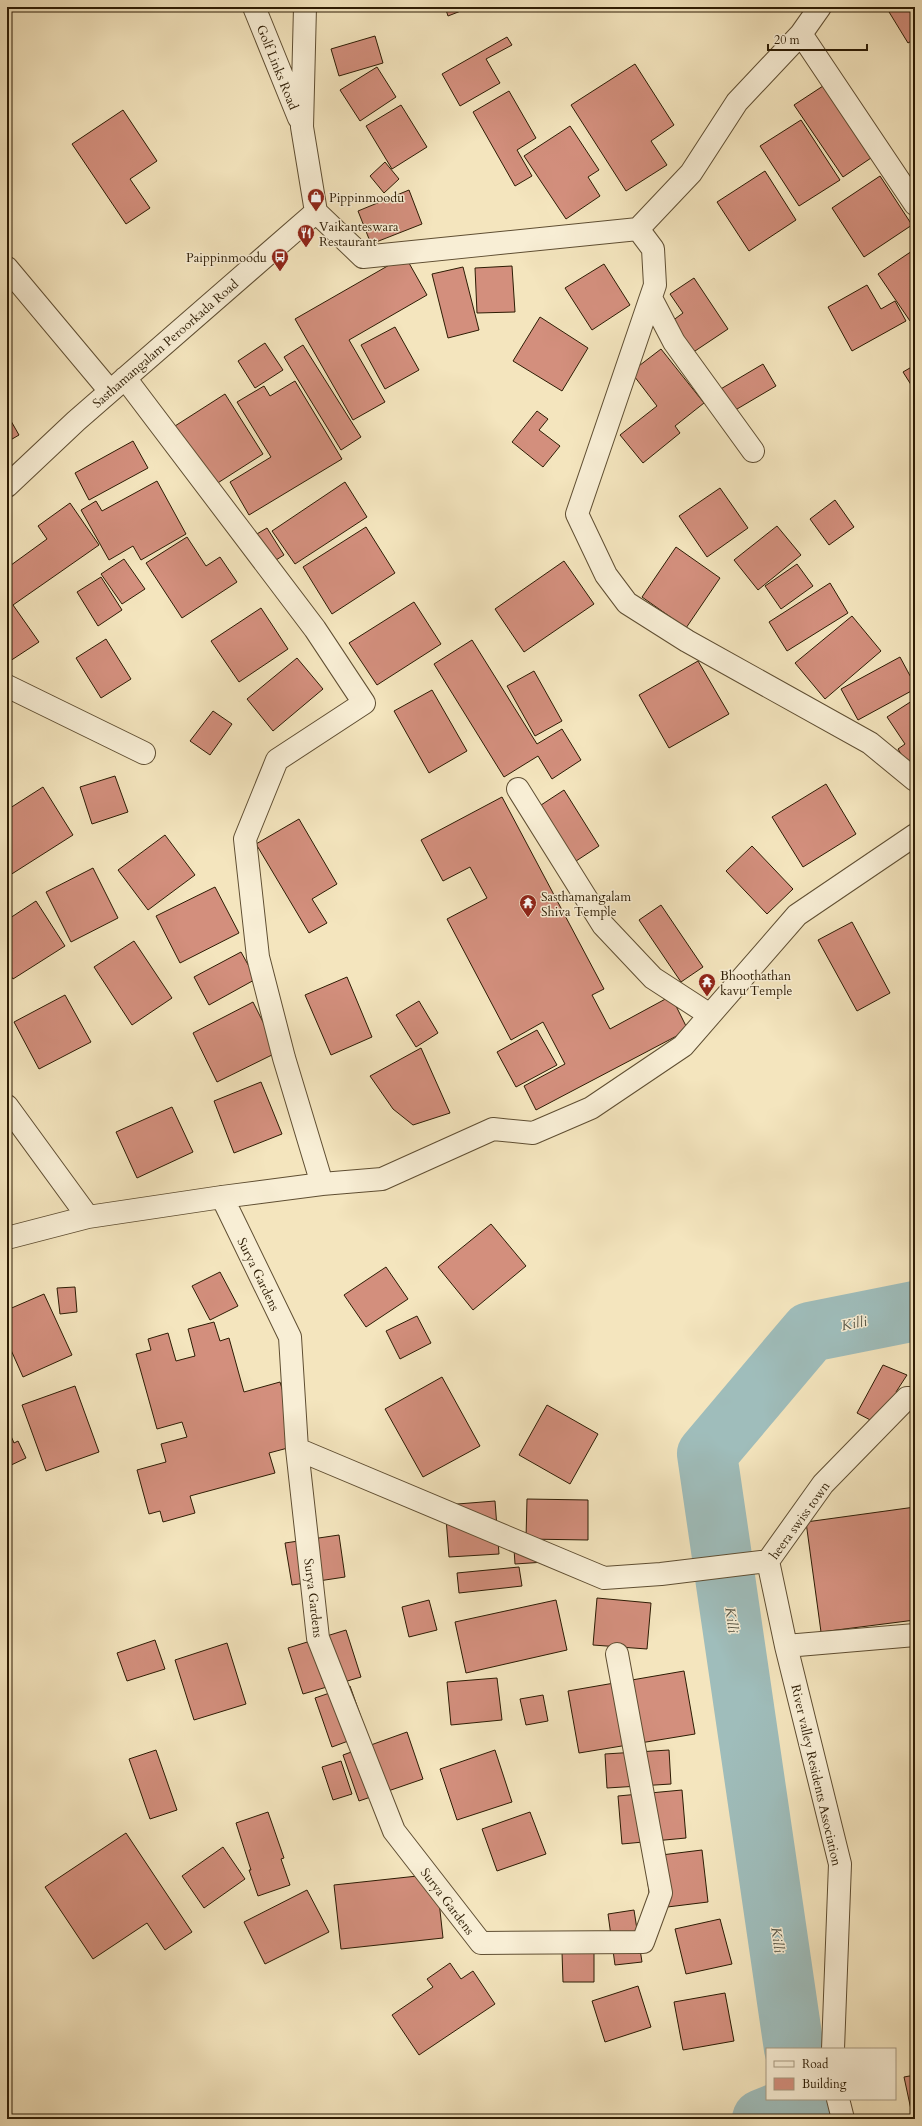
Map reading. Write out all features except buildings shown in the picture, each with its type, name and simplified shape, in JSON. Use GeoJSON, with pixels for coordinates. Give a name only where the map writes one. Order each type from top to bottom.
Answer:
{"type":"FeatureCollection","features":[{"type":"Feature","properties":{"kind":"street","name":"Golf Links Road"},"geometry":{"type":"LineString","coordinates":[[254,7],[302,126]]}},
{"type":"Feature","properties":{"kind":"street"},"geometry":{"type":"LineString","coordinates":[[305,7],[302,126],[316,212],[363,257],[638,229],[691,173],[737,102],[801,34],[820,7]]}},
{"type":"Feature","properties":{"kind":"street"},"geometry":{"type":"LineString","coordinates":[[801,34],[915,204]]}},
{"type":"Feature","properties":{"kind":"street","name":"Sasthamangalam Peroorkada Road"},"geometry":{"type":"LineString","coordinates":[[7,486],[118,385],[316,212]]}},
{"type":"Feature","properties":{"kind":"street"},"geometry":{"type":"LineString","coordinates":[[638,229],[653,249],[655,285],[577,514],[606,575],[628,603],[687,641],[870,743],[915,780]]}},
{"type":"Feature","properties":{"kind":"street"},"geometry":{"type":"LineString","coordinates":[[7,268],[118,385],[315,629],[364,703],[277,760],[245,839],[258,957],[284,1058],[322,1184]]}},
{"type":"Feature","properties":{"kind":"street"},"geometry":{"type":"LineString","coordinates":[[650,298],[674,342],[753,450]]}},
{"type":"Feature","properties":{"kind":"street"},"geometry":{"type":"LineString","coordinates":[[7,686],[144,753]]}},
{"type":"Feature","properties":{"kind":"street"},"geometry":{"type":"LineString","coordinates":[[518,789],[603,925],[653,978],[710,1015]]}},
{"type":"Feature","properties":{"kind":"street"},"geometry":{"type":"LineString","coordinates":[[7,1238],[88,1217],[322,1184],[382,1179],[493,1129],[533,1134],[591,1108],[683,1046],[797,915],[915,835]]}},
{"type":"Feature","properties":{"kind":"street"},"geometry":{"type":"LineString","coordinates":[[7,1106],[88,1217]]}},
{"type":"Feature","properties":{"kind":"street","name":"Surya Gardens"},"geometry":{"type":"LineString","coordinates":[[222,1197],[290,1336],[297,1449],[318,1638],[394,1831],[480,1943],[643,1942],[661,1893],[617,1654]]}},
{"type":"Feature","properties":{"kind":"street","name":"heera swiss town"},"geometry":{"type":"LineString","coordinates":[[786,1646],[768,1561],[823,1484],[907,1398],[915,1398]]}},
{"type":"Feature","properties":{"kind":"street"},"geometry":{"type":"LineString","coordinates":[[297,1449],[604,1578],[661,1574],[768,1561]]}},
{"type":"Feature","properties":{"kind":"street"},"geometry":{"type":"LineString","coordinates":[[786,1646],[915,1635]]}},
{"type":"Feature","properties":{"kind":"street","name":"River valley Residents Association"},"geometry":{"type":"LineString","coordinates":[[786,1646],[840,1864],[834,2048]]}},
{"type":"Feature","properties":{"kind":"street"},"geometry":{"type":"LineString","coordinates":[[838,2100],[843,2119]]}},
{"type":"Feature","properties":{"kind":"waterway","name":"Killi"},"geometry":{"type":"LineString","coordinates":[[794,2048],[707,1454],[810,1332],[915,1311]]}},
{"type":"Feature","properties":{"kind":"waterway","name":"Killi"},"geometry":{"type":"LineString","coordinates":[[762,2119],[802,2103],[802,2100]]}},
{"type":"Feature","properties":{"kind":"place","name":"Pippinmoodu"},"geometry":{"type":"Point","coordinates":[316,212]}},
{"type":"Feature","properties":{"kind":"place","name":"Vaikanteswara Restaurant"},"geometry":{"type":"Point","coordinates":[306,248]}},
{"type":"Feature","properties":{"kind":"place","name":"Paippinmoodu"},"geometry":{"type":"Point","coordinates":[280,272]}},
{"type":"Feature","properties":{"kind":"place","name":"Sasthamangalam Shiva Temple"},"geometry":{"type":"Point","coordinates":[528,918]}},
{"type":"Feature","properties":{"kind":"place","name":"Bhoothathan kavu Temple"},"geometry":{"type":"Point","coordinates":[707,997]}}]}
